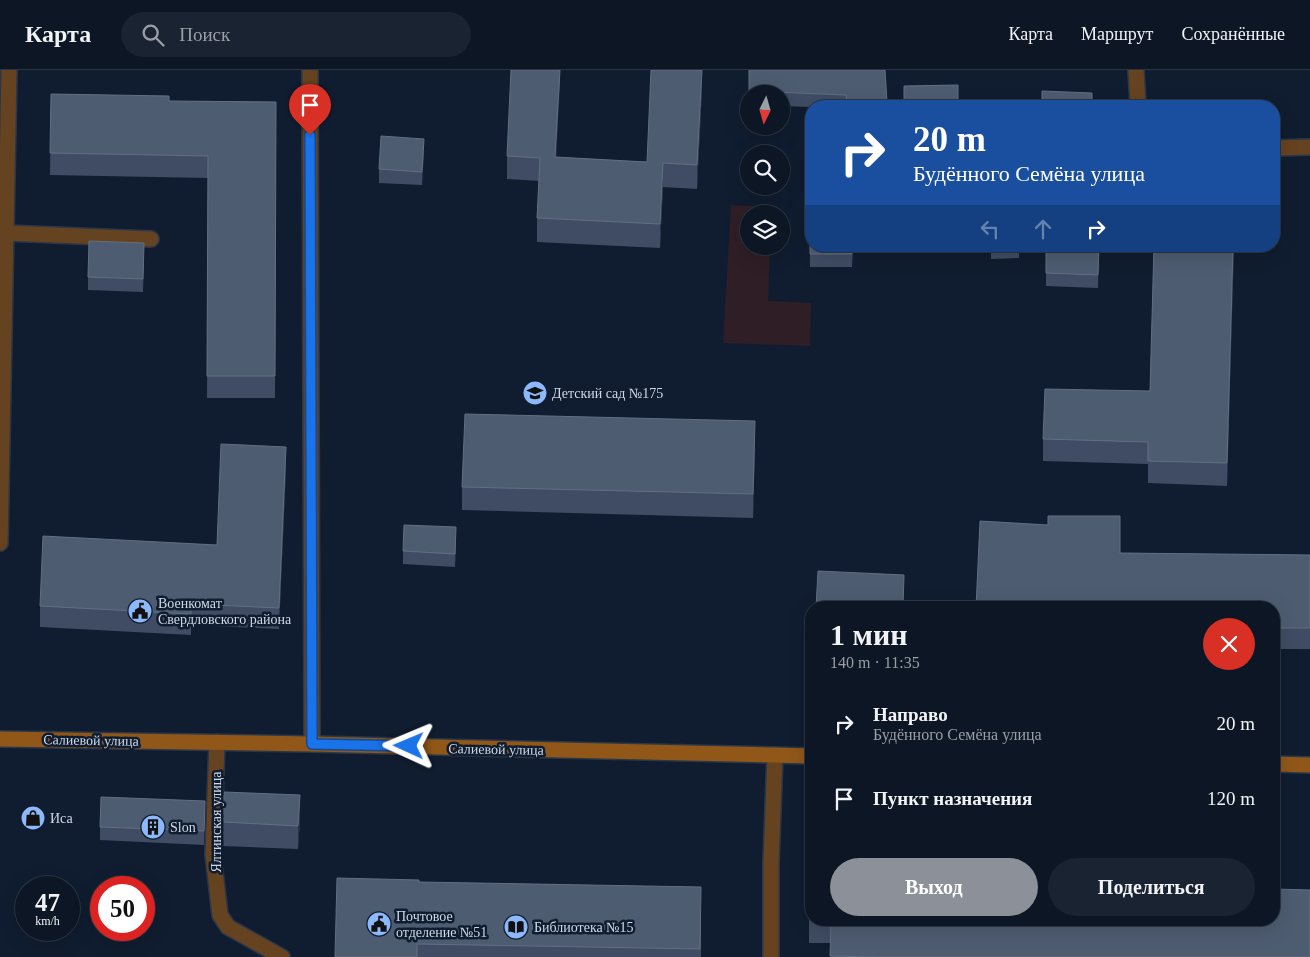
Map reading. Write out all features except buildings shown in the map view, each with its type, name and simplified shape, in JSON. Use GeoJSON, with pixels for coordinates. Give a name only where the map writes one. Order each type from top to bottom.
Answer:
{"type":"FeatureCollection","features":[{"type":"Feature","properties":{"kind":"main road","name":"Салиевой улица"},"geometry":{"type":"LineString","coordinates":[[0,739],[312,744],[805,756]]}},
{"type":"Feature","properties":{"kind":"main road"},"geometry":{"type":"LineString","coordinates":[[1280,764],[1310,765]]}},
{"type":"Feature","properties":{"kind":"street"},"geometry":{"type":"LineString","coordinates":[[0,543],[10,70]]}},
{"type":"Feature","properties":{"kind":"street"},"geometry":{"type":"LineString","coordinates":[[310,70],[312,744]]}},
{"type":"Feature","properties":{"kind":"street"},"geometry":{"type":"LineString","coordinates":[[1136,70],[1138,100]]}},
{"type":"Feature","properties":{"kind":"street"},"geometry":{"type":"LineString","coordinates":[[1280,148],[1310,147]]}},
{"type":"Feature","properties":{"kind":"street"},"geometry":{"type":"LineString","coordinates":[[6,233],[151,239]]}},
{"type":"Feature","properties":{"kind":"street","name":"Ялтинская улица"},"geometry":{"type":"LineString","coordinates":[[217,742],[213,855],[220,915],[228,927],[282,957]]}},
{"type":"Feature","properties":{"kind":"street"},"geometry":{"type":"LineString","coordinates":[[771,957],[771,863],[775,756]]}},
{"type":"Feature","properties":{"kind":"shaded area"},"geometry":{"type":"Polygon","coordinates":[[[731,205],[740,205],[740,255],[770,255],[768,301],[811,303],[810,346],[723,343],[731,205]]]}},
{"type":"Feature","properties":{"kind":"place","name":"Детский сад №175"},"geometry":{"type":"Point","coordinates":[535,393]}},
{"type":"Feature","properties":{"kind":"place","name":"Военкомат Свердловского района"},"geometry":{"type":"Point","coordinates":[140,611]}},
{"type":"Feature","properties":{"kind":"place","name":"Иса"},"geometry":{"type":"Point","coordinates":[33,818]}},
{"type":"Feature","properties":{"kind":"place","name":"Slon"},"geometry":{"type":"Point","coordinates":[153,827]}},
{"type":"Feature","properties":{"kind":"place","name":"Почтовое отделение №51"},"geometry":{"type":"Point","coordinates":[379,924]}},
{"type":"Feature","properties":{"kind":"place","name":"Библиотека №15"},"geometry":{"type":"Point","coordinates":[516,927]}},
{"type":"Feature","properties":{"kind":"route"},"geometry":{"type":"LineString","coordinates":[[310,135],[312,744],[409,746]]}}]}
